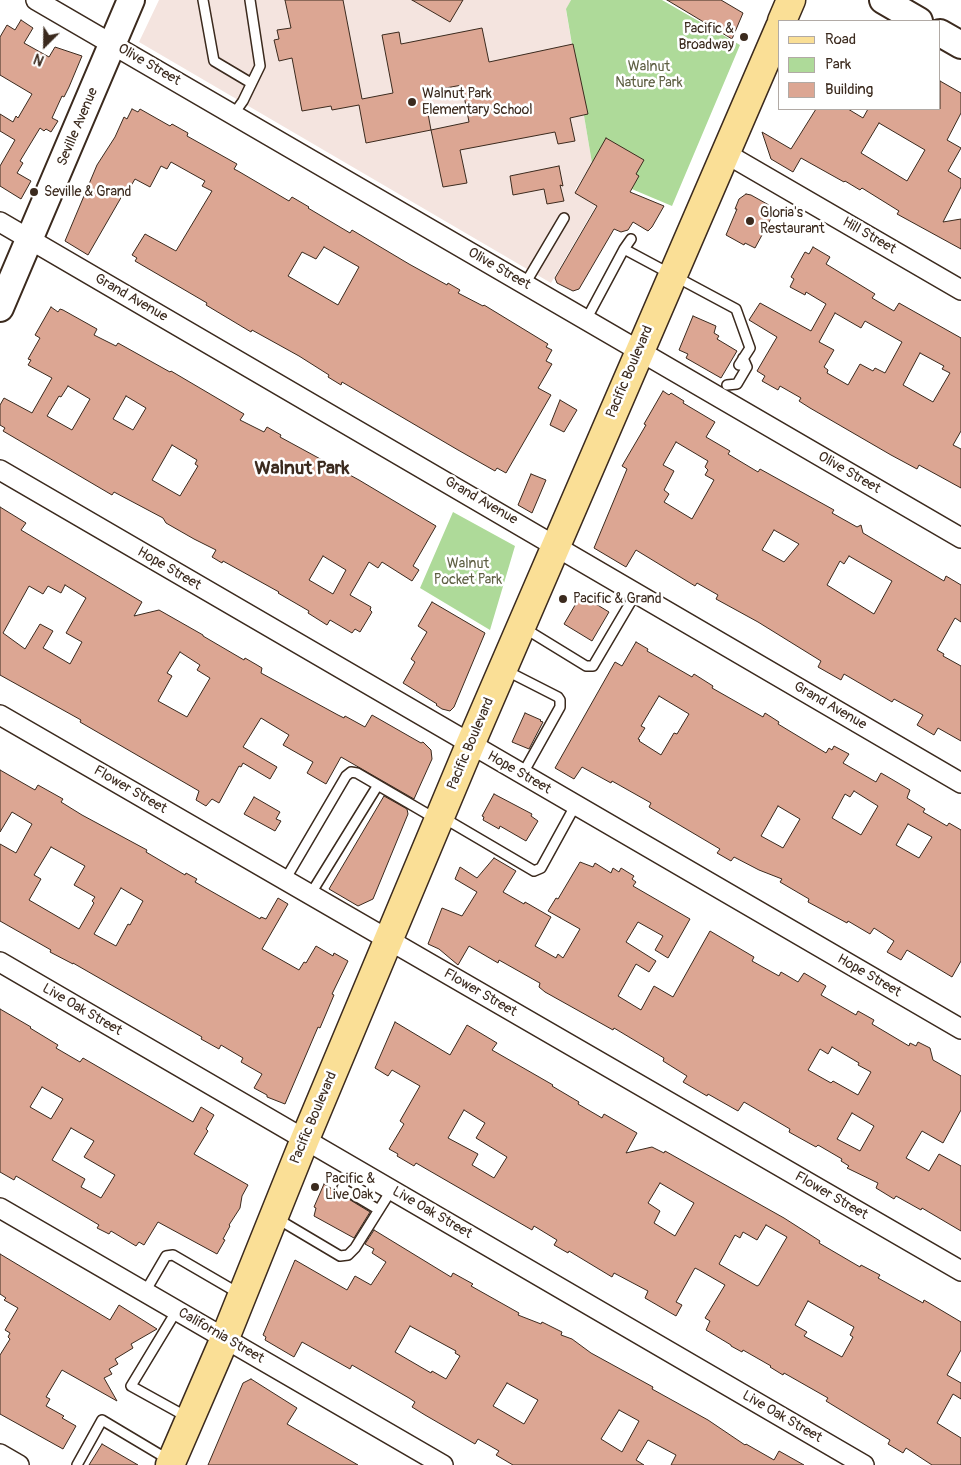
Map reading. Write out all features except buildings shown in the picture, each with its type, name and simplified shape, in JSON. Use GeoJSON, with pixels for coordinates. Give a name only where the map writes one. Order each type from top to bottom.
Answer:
{"type":"FeatureCollection","features":[{"type":"Feature","properties":{"kind":"main road"},"geometry":{"type":"LineString","coordinates":[[782,20],[791,0]]}},
{"type":"Feature","properties":{"kind":"main road","name":"Pacific Boulevard"},"geometry":{"type":"LineString","coordinates":[[170,1463],[225,1338],[305,1139],[470,745],[778,32]]}},
{"type":"Feature","properties":{"kind":"street","name":"Olive Street"},"geometry":{"type":"LineString","coordinates":[[36,0],[640,351],[726,386],[961,538]]}},
{"type":"Feature","properties":{"kind":"street","name":"Seville Avenue"},"geometry":{"type":"LineString","coordinates":[[0,308],[131,0]]}},
{"type":"Feature","properties":{"kind":"street"},"geometry":{"type":"LineString","coordinates":[[882,0],[917,20]]}},
{"type":"Feature","properties":{"kind":"street"},"geometry":{"type":"LineString","coordinates":[[941,34],[961,46]]}},
{"type":"Feature","properties":{"kind":"street","name":"Hill Street"},"geometry":{"type":"LineString","coordinates":[[725,153],[961,290]]}},
{"type":"Feature","properties":{"kind":"street","name":"Grand Avenue"},"geometry":{"type":"LineString","coordinates":[[0,222],[637,592],[961,783]]}},
{"type":"Feature","properties":{"kind":"street","name":"Hope Street"},"geometry":{"type":"LineString","coordinates":[[0,470],[961,1029]]}},
{"type":"Feature","properties":{"kind":"street","name":"Flower Street"},"geometry":{"type":"LineString","coordinates":[[0,715],[961,1271]]}},
{"type":"Feature","properties":{"kind":"street","name":"Live Oak Street"},"geometry":{"type":"LineString","coordinates":[[0,962],[864,1465]]}},
{"type":"Feature","properties":{"kind":"street","name":"California Street"},"geometry":{"type":"LineString","coordinates":[[0,1208],[442,1465]]}},
{"type":"Feature","properties":{"kind":"street"},"geometry":{"type":"LineString","coordinates":[[0,1454],[19,1465]]}},
{"type":"Feature","properties":{"kind":"lane"},"geometry":{"type":"LineString","coordinates":[[203,0],[214,61],[252,83]]}},
{"type":"Feature","properties":{"kind":"lane"},"geometry":{"type":"LineString","coordinates":[[234,115],[260,66],[250,0]]}},
{"type":"Feature","properties":{"kind":"lane"},"geometry":{"type":"LineString","coordinates":[[525,284],[564,218]]}},
{"type":"Feature","properties":{"kind":"lane"},"geometry":{"type":"LineString","coordinates":[[586,320],[630,240]]}},
{"type":"Feature","properties":{"kind":"lane"},"geometry":{"type":"LineString","coordinates":[[624,249],[736,309],[750,348],[741,362],[747,367],[737,384],[726,386]]}},
{"type":"Feature","properties":{"kind":"lane"},"geometry":{"type":"LineString","coordinates":[[521,626],[586,666],[593,666],[637,592]]}},
{"type":"Feature","properties":{"kind":"lane"},"geometry":{"type":"LineString","coordinates":[[503,669],[558,697],[560,700],[560,707],[522,775]]}},
{"type":"Feature","properties":{"kind":"lane"},"geometry":{"type":"LineString","coordinates":[[285,880],[346,776],[351,772],[357,773],[534,871],[541,868],[575,806]]}},
{"type":"Feature","properties":{"kind":"lane"},"geometry":{"type":"LineString","coordinates":[[310,895],[378,785]]}},
{"type":"Feature","properties":{"kind":"lane"},"geometry":{"type":"LineString","coordinates":[[353,1167],[342,1188],[378,1210]]}},
{"type":"Feature","properties":{"kind":"lane"},"geometry":{"type":"LineString","coordinates":[[274,1217],[340,1256],[348,1255],[355,1248],[392,1189]]}},
{"type":"Feature","properties":{"kind":"lane"},"geometry":{"type":"LineString","coordinates":[[145,1292],[166,1256],[173,1255],[242,1295]]}},
{"type":"Feature","properties":{"kind":"lane"},"geometry":{"type":"LineString","coordinates":[[177,1310],[131,1386],[190,1419]]}},
{"type":"Feature","properties":{"kind":"lane"},"geometry":{"type":"LineString","coordinates":[[77,1465],[102,1420],[170,1463]]}},
{"type":"Feature","properties":{"kind":"shaded area","name":"Walnut Park Elementary School"},"geometry":{"type":"Polygon","coordinates":[[[159,0],[571,0],[566,10],[592,163],[575,190],[597,204],[551,283],[139,42],[159,0]]]}},
{"type":"Feature","properties":{"kind":"green space","name":"Walnut Nature Park"},"geometry":{"type":"Polygon","coordinates":[[[571,0],[662,0],[740,45],[672,206],[627,187],[592,163],[566,9],[571,0]]]}},
{"type":"Feature","properties":{"kind":"green space","name":"Walnut Pocket Park"},"geometry":{"type":"Polygon","coordinates":[[[453,512],[515,546],[490,630],[420,588],[453,512]]]}},
{"type":"Feature","properties":{"kind":"place","name":"Pacific & Broadway"},"geometry":{"type":"Point","coordinates":[744,37]}},
{"type":"Feature","properties":{"kind":"place","name":"Walnut Park Elementary School"},"geometry":{"type":"Point","coordinates":[412,102]}},
{"type":"Feature","properties":{"kind":"place","name":"Seville & Grand"},"geometry":{"type":"Point","coordinates":[34,192]}},
{"type":"Feature","properties":{"kind":"place","name":"Gloria's Restaurant"},"geometry":{"type":"Point","coordinates":[750,221]}},
{"type":"Feature","properties":{"kind":"place","name":"Pacific & Grand"},"geometry":{"type":"Point","coordinates":[563,599]}},
{"type":"Feature","properties":{"kind":"place","name":"Pacific & Live Oak"},"geometry":{"type":"Point","coordinates":[315,1187]}},
{"type":"Feature","properties":{"kind":"district","name":"Walnut Park"},"geometry":{"type":"Point","coordinates":[302,469]}}]}
